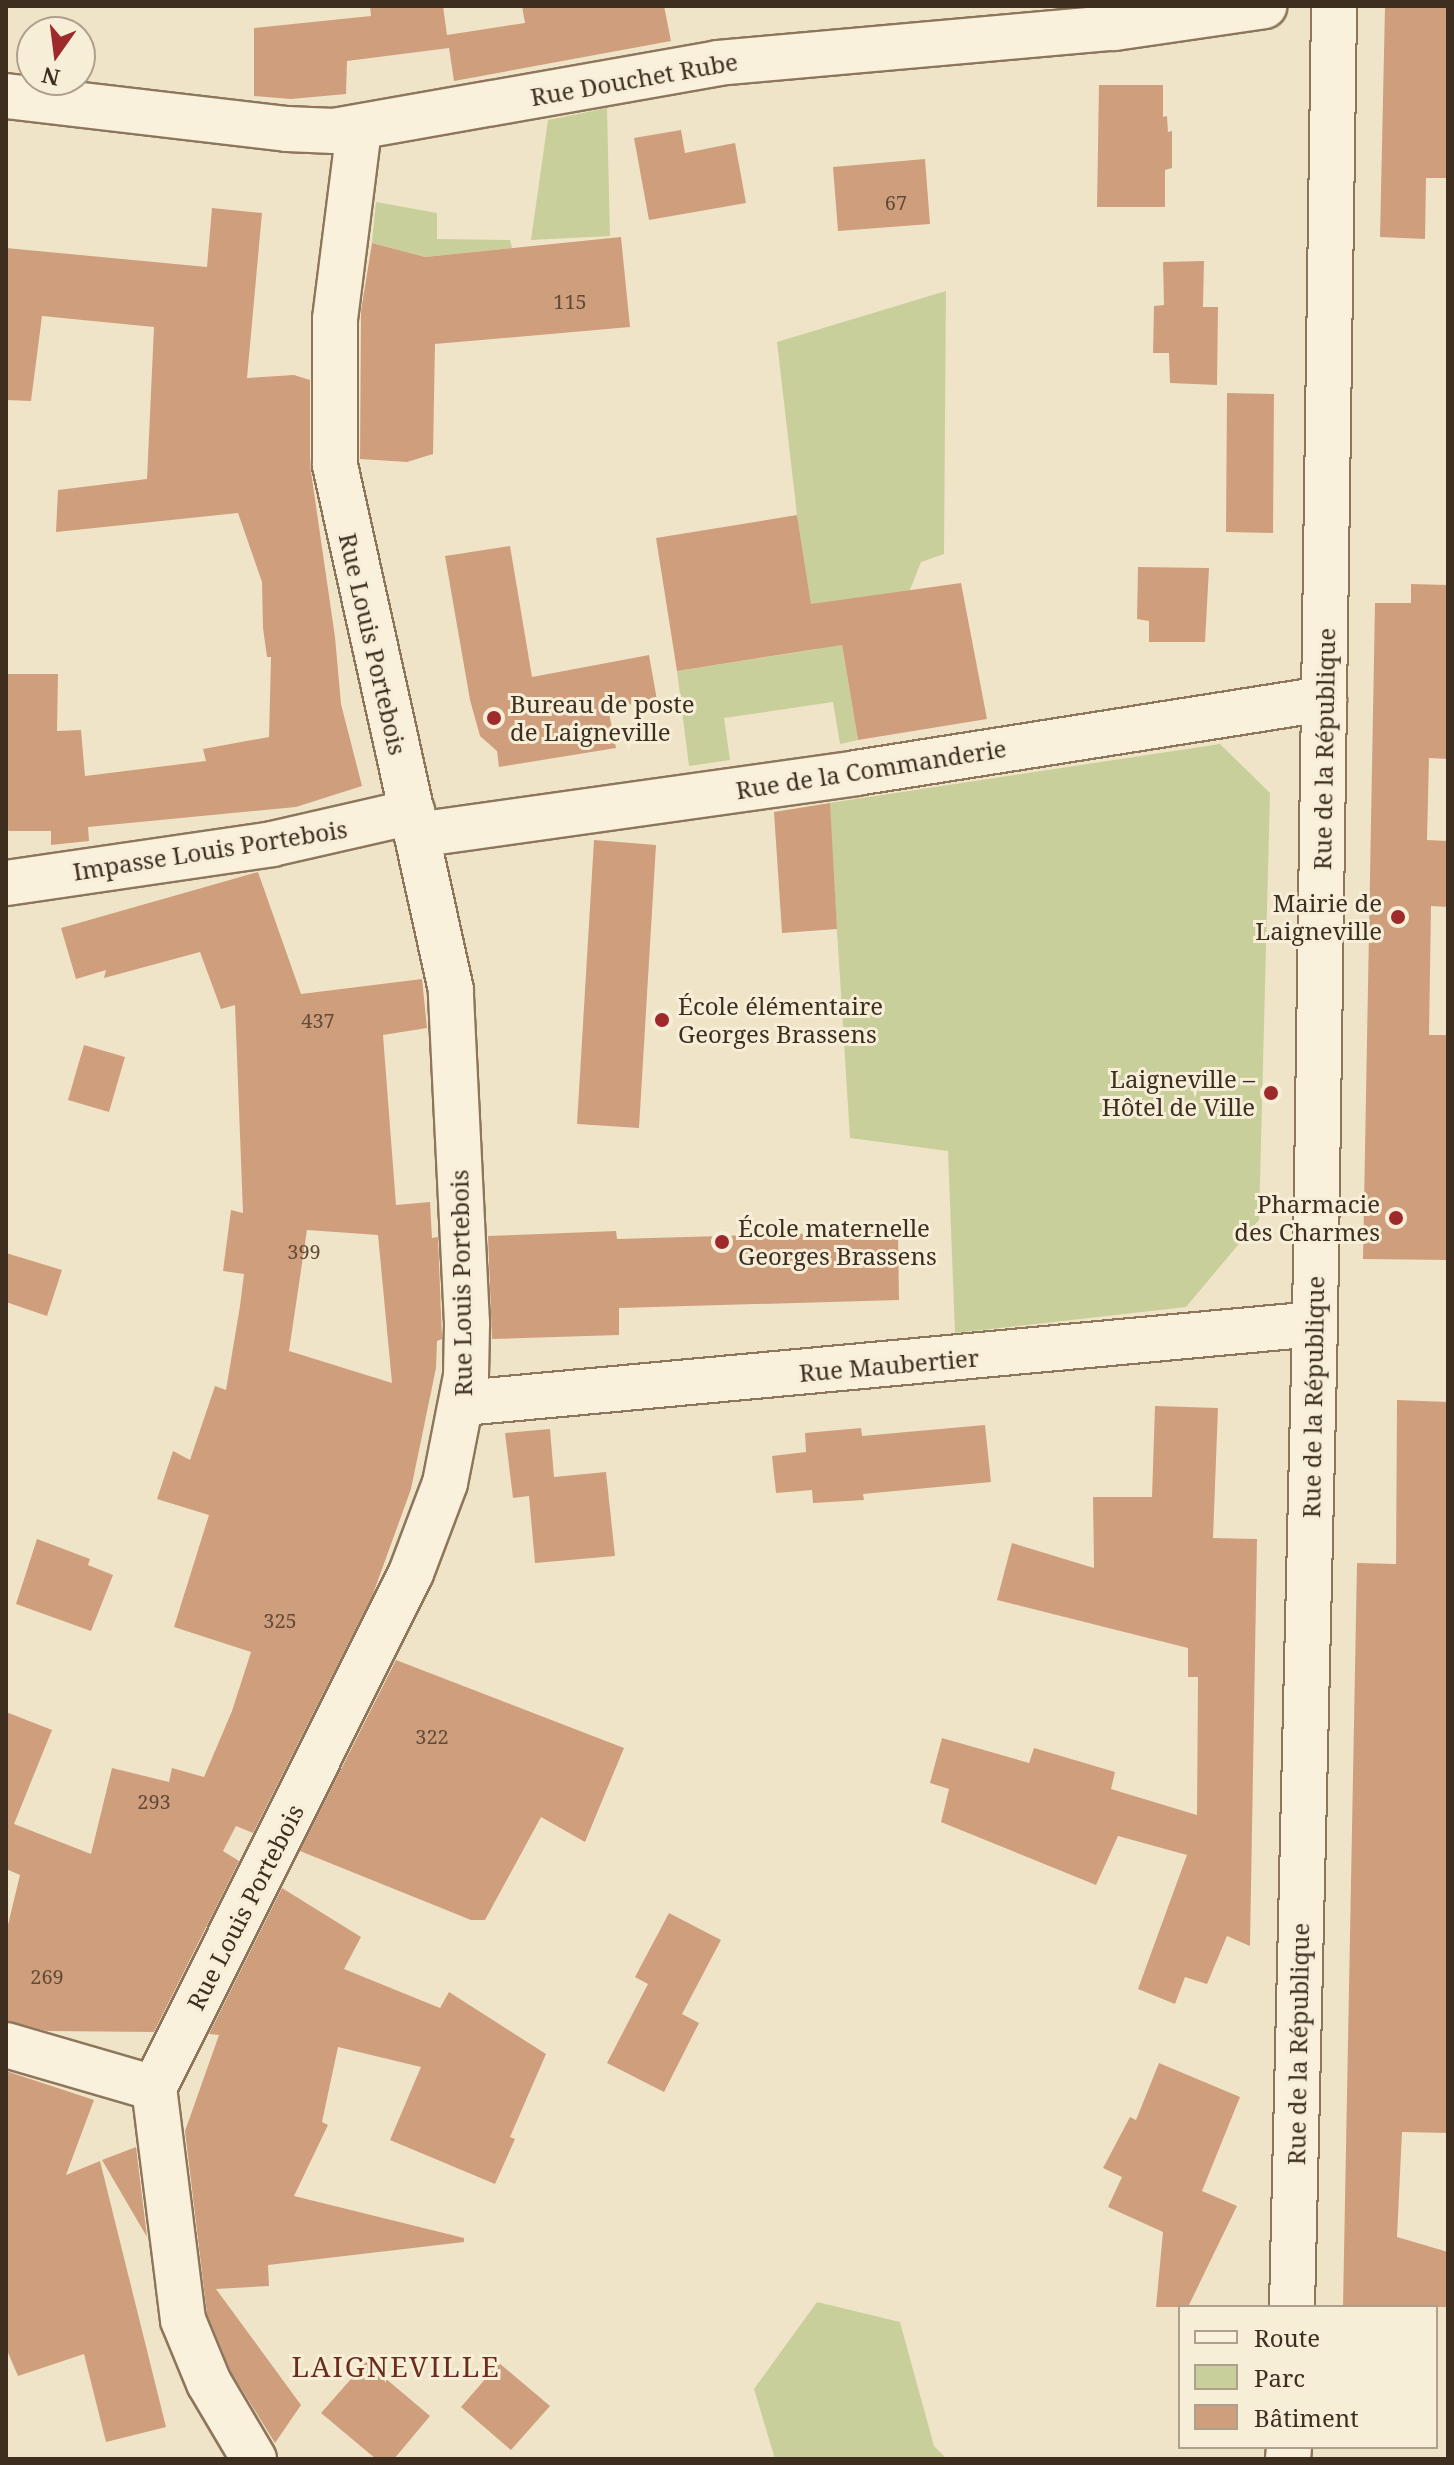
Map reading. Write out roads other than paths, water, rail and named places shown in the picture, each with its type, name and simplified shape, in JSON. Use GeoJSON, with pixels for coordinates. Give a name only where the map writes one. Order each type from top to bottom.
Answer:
{"type":"FeatureCollection","features":[{"type":"Feature","properties":{"kind":"street","name":"Rue Douchet Rube"},"geometry":{"type":"LineString","coordinates":[[6,96],[287,129],[359,128],[718,63],[1114,28],[1264,6]]}},
{"type":"Feature","properties":{"kind":"street","name":"Rue de la République"},"geometry":{"type":"LineString","coordinates":[[1292,2305],[1315,1324],[1334,6]]}},
{"type":"Feature","properties":{"kind":"street","name":"Rue Louis Portebois"},"geometry":{"type":"LineString","coordinates":[[154,2088],[411,1573],[445,1483],[463,1403],[467,1323],[454,1022],[445,959],[335,465],[335,319],[359,128]]}},
{"type":"Feature","properties":{"kind":"street","name":"Rue de la Commanderie"},"geometry":{"type":"LineString","coordinates":[[415,823],[841,775],[1324,699]]}},
{"type":"Feature","properties":{"kind":"street","name":"Impasse Louis Portebois"},"geometry":{"type":"LineString","coordinates":[[6,883],[415,823]]}},
{"type":"Feature","properties":{"kind":"street","name":"Rue Maubertier"},"geometry":{"type":"LineString","coordinates":[[463,1403],[1315,1324]]}},
{"type":"Feature","properties":{"kind":"street"},"geometry":{"type":"LineString","coordinates":[[6,2045],[154,2088],[183,2320],[209,2383],[254,2459]]}},
{"type":"Feature","properties":{"kind":"place","name":"Bureau de poste de Laigneville"},"geometry":{"type":"Point","coordinates":[494,718]}},
{"type":"Feature","properties":{"kind":"place","name":"Mairie de Laigneville"},"geometry":{"type":"Point","coordinates":[1398,917]}},
{"type":"Feature","properties":{"kind":"place","name":"École élémentaire Georges Brassens"},"geometry":{"type":"Point","coordinates":[662,1020]}},
{"type":"Feature","properties":{"kind":"place","name":"Laigneville – Hôtel de Ville"},"geometry":{"type":"Point","coordinates":[1271,1093]}},
{"type":"Feature","properties":{"kind":"place","name":"Pharmacie des Charmes"},"geometry":{"type":"Point","coordinates":[1396,1218]}},
{"type":"Feature","properties":{"kind":"place","name":"École maternelle Georges Brassens"},"geometry":{"type":"Point","coordinates":[722,1242]}},
{"type":"Feature","properties":{"kind":"district","name":"LAIGNEVILLE"},"geometry":{"type":"Point","coordinates":[396,2366]}}]}
